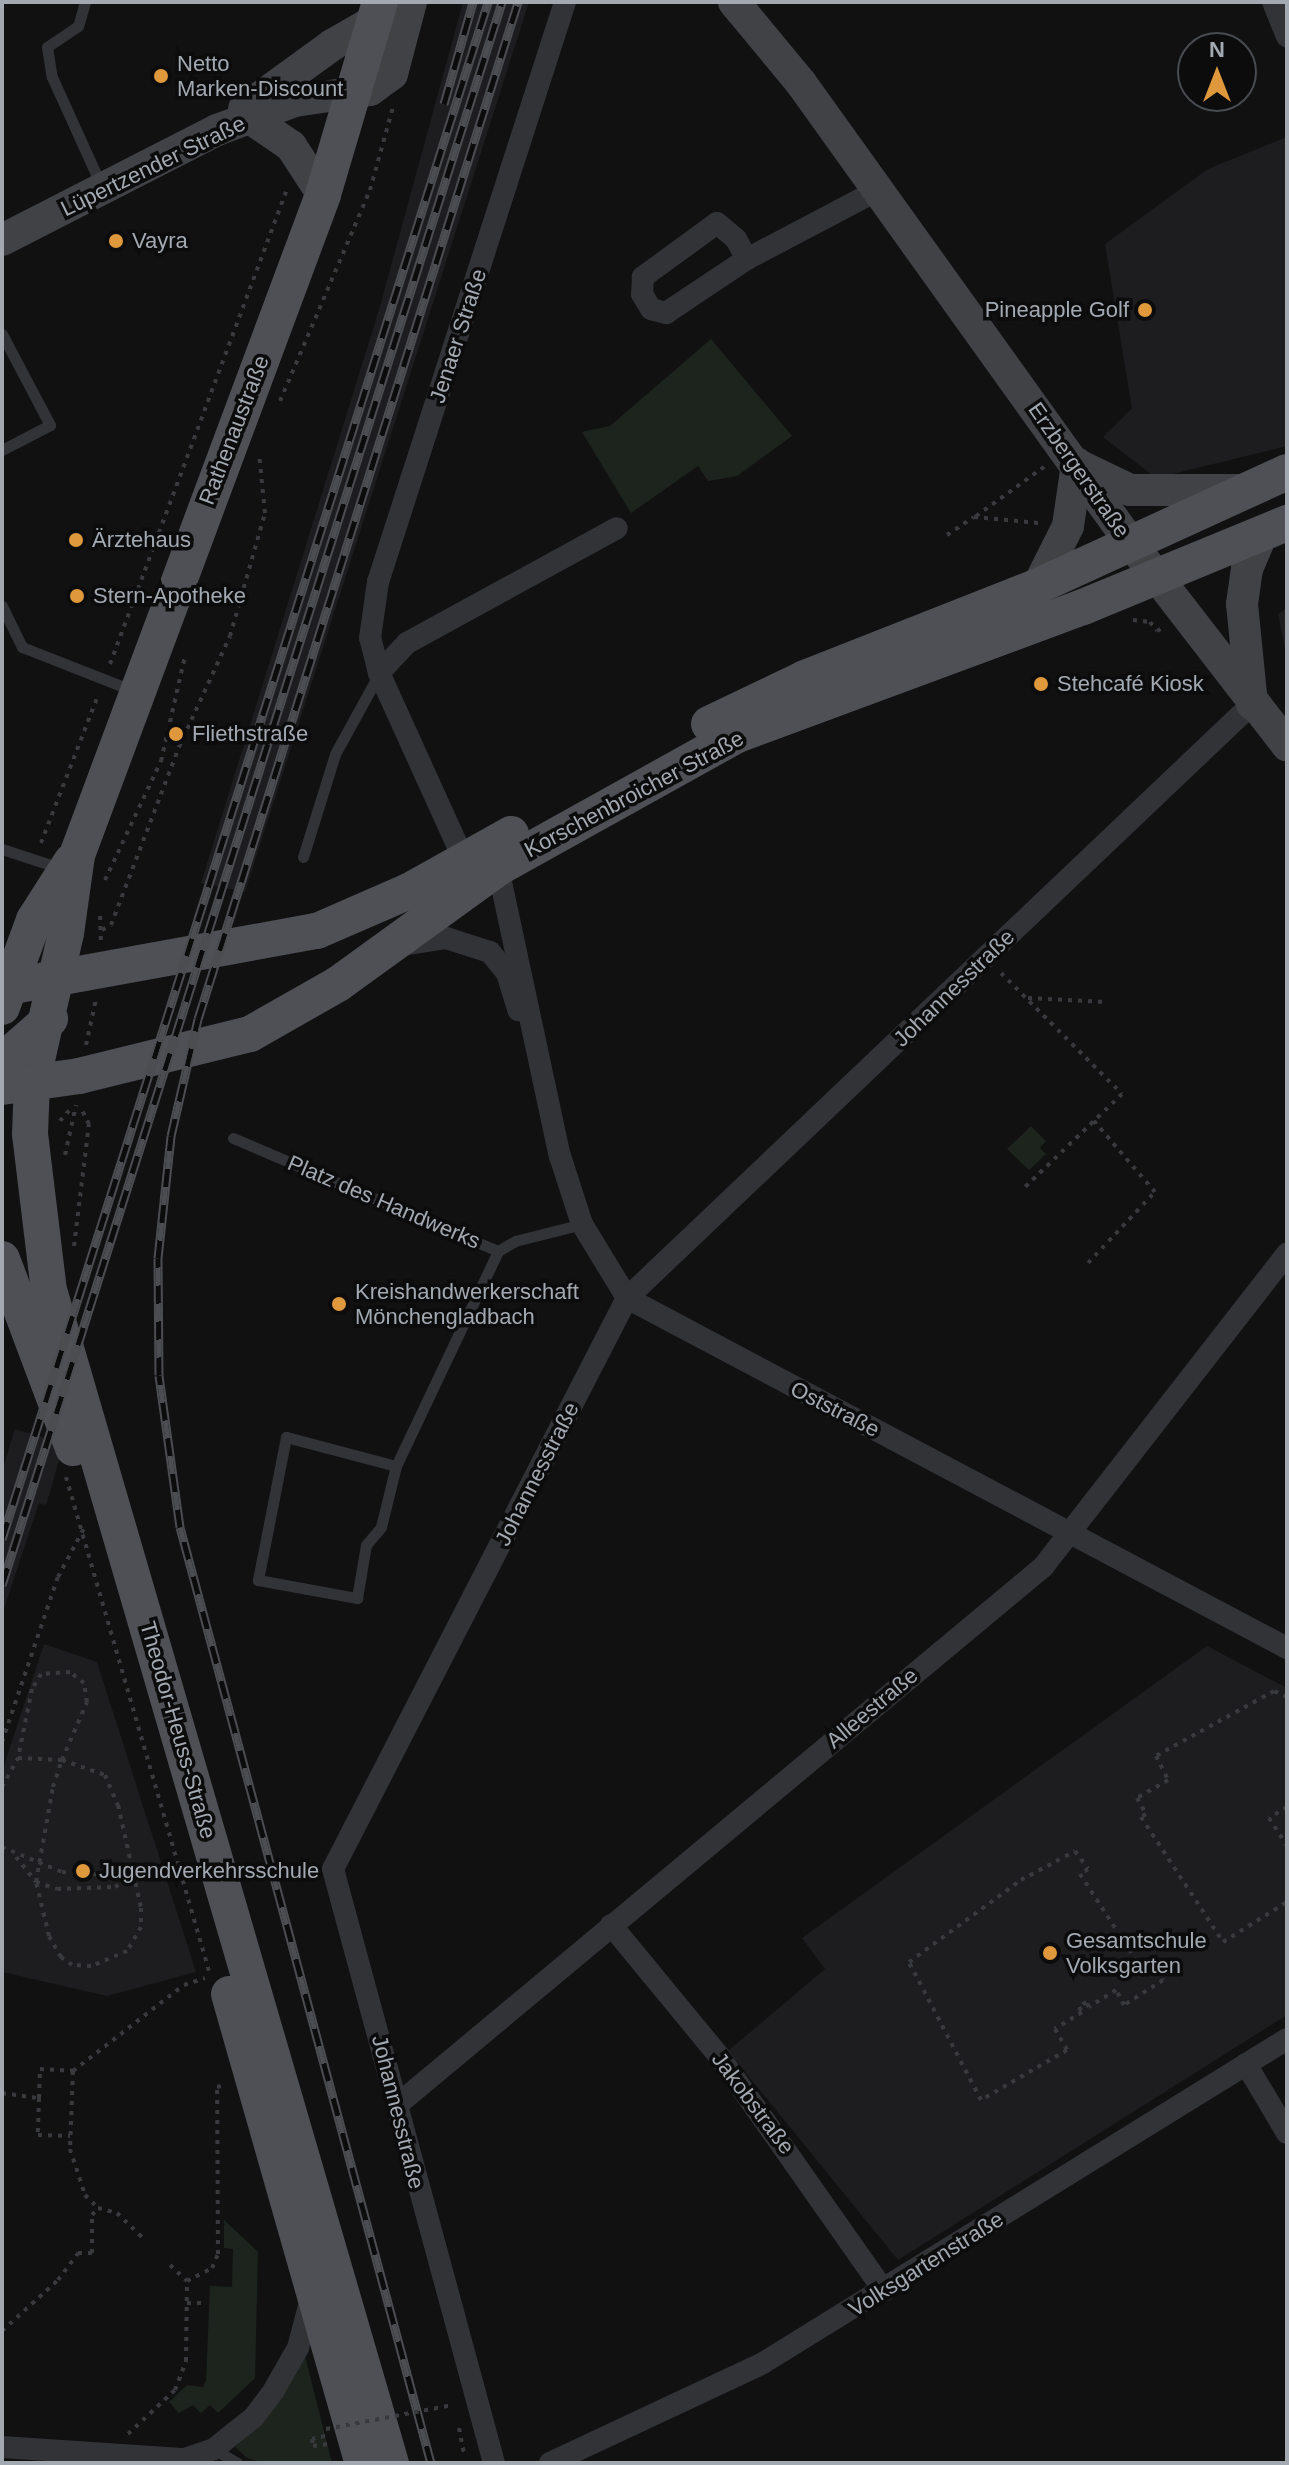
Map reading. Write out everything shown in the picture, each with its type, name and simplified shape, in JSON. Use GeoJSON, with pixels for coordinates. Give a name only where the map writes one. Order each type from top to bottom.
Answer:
{"type":"FeatureCollection","features":[{"type":"Feature","properties":{"kind":"main road"},"geometry":{"type":"LineString","coordinates":[[355,96],[392,74],[411,2]]}},
{"type":"Feature","properties":{"kind":"main road","name":"Erzbergerstraße"},"geometry":{"type":"LineString","coordinates":[[734,2],[767,38]]}},
{"type":"Feature","properties":{"kind":"main road","name":"Erzbergerstraße"},"geometry":{"type":"LineString","coordinates":[[745,2],[767,38],[1130,542],[1252,704],[1287,745]]}},
{"type":"Feature","properties":{"kind":"main road"},"geometry":{"type":"LineString","coordinates":[[217,130],[378,10]]}},
{"type":"Feature","properties":{"kind":"main road","name":"Rathenaustraße"},"geometry":{"type":"LineString","coordinates":[[4,995],[59,862],[138,692],[323,195],[355,96],[378,10]]}},
{"type":"Feature","properties":{"kind":"main road","name":"Lüpertzender Straße"},"geometry":{"type":"LineString","coordinates":[[2,240],[104,191],[217,130],[295,101],[355,96]]}},
{"type":"Feature","properties":{"kind":"main road"},"geometry":{"type":"LineString","coordinates":[[250,118],[280,135],[300,156],[323,195]]}},
{"type":"Feature","properties":{"kind":"main road"},"geometry":{"type":"LineString","coordinates":[[1038,586],[1068,526],[1072,458],[1130,490],[1248,490]]}},
{"type":"Feature","properties":{"kind":"main road","name":"Korschenbroicher Straße"},"geometry":{"type":"LineString","coordinates":[[17,1084],[78,1088],[250,1034],[294,1012],[378,954],[481,864],[721,718],[805,678],[1038,586],[1287,472]]}},
{"type":"Feature","properties":{"kind":"main road"},"geometry":{"type":"LineString","coordinates":[[1252,704],[1242,604],[1247,569],[1275,529]]}},
{"type":"Feature","properties":{"kind":"main road","name":"Korschenbroicher Straße"},"geometry":{"type":"LineString","coordinates":[[4,995],[53,979],[108,976],[317,931],[350,920],[481,864],[737,735],[1158,577],[1275,529]]}},
{"type":"Feature","properties":{"kind":"main road","name":"Rathenaustraße"},"geometry":{"type":"LineString","coordinates":[[17,1084],[43,1025],[53,979],[59,862]]}},
{"type":"Feature","properties":{"kind":"main road"},"geometry":{"type":"LineString","coordinates":[[2,1061],[43,1025],[108,976]]}},
{"type":"Feature","properties":{"kind":"main road"},"geometry":{"type":"LineString","coordinates":[[2,1027],[53,979]]}},
{"type":"Feature","properties":{"kind":"main road","name":"Theodor-Heuss-Straße"},"geometry":{"type":"LineString","coordinates":[[17,1084],[49,1290],[391,2463]]}},
{"type":"Feature","properties":{"kind":"main road","name":"Theodor-Heuss-Straße"},"geometry":{"type":"LineString","coordinates":[[2,1259],[71,1441],[88,1524],[313,2289],[348,2453]]}},
{"type":"Feature","properties":{"kind":"street","name":"Jenaer Straße"},"geometry":{"type":"LineString","coordinates":[[481,864],[379,673],[370,638],[378,582],[565,2]]}},
{"type":"Feature","properties":{"kind":"street"},"geometry":{"type":"LineString","coordinates":[[1273,2],[1287,36]]}},
{"type":"Feature","properties":{"kind":"street"},"geometry":{"type":"LineString","coordinates":[[747,259],[736,239],[717,223],[643,277],[642,294],[651,309],[666,313],[747,259],[878,190]]}},
{"type":"Feature","properties":{"kind":"street"},"geometry":{"type":"LineString","coordinates":[[379,673],[407,643],[617,528]]}},
{"type":"Feature","properties":{"kind":"street","name":"Johannesstraße"},"geometry":{"type":"LineString","coordinates":[[494,2463],[333,1869],[627,1298],[1252,704]]}},
{"type":"Feature","properties":{"kind":"street","name":"Oststraße"},"geometry":{"type":"LineString","coordinates":[[481,864],[530,1004],[534,1042]]}},
{"type":"Feature","properties":{"kind":"street","name":"Oststraße"},"geometry":{"type":"LineString","coordinates":[[378,954],[414,941],[446,938],[490,952],[507,973],[534,1042],[582,1224],[627,1298],[654,1317],[1075,1532],[1287,1648]]}},
{"type":"Feature","properties":{"kind":"street","name":"Alleestraße"},"geometry":{"type":"LineString","coordinates":[[397,2105],[1043,1567],[1075,1532],[1227,1325],[1287,1254]]}},
{"type":"Feature","properties":{"kind":"street","name":"Jakobstraße"},"geometry":{"type":"LineString","coordinates":[[611,1925],[728,2069],[884,2291]]}},
{"type":"Feature","properties":{"kind":"street","name":"Volksgartenstraße"},"geometry":{"type":"LineString","coordinates":[[550,2463],[690,2401],[884,2291],[1287,2039]]}},
{"type":"Feature","properties":{"kind":"street"},"geometry":{"type":"LineString","coordinates":[[1246,2064],[1287,2133]]}},
{"type":"Feature","properties":{"kind":"street"},"geometry":{"type":"LineString","coordinates":[[2,2447],[41,2456],[112,2455],[185,2459],[214,2449],[254,2417],[274,2390],[298,2348],[313,2289]]}},
{"type":"Feature","properties":{"kind":"lane"},"geometry":{"type":"LineString","coordinates":[[85,2],[78,26],[47,47],[52,77],[104,191]]}},
{"type":"Feature","properties":{"kind":"lane"},"geometry":{"type":"LineString","coordinates":[[2,334],[50,425],[2,450]]}},
{"type":"Feature","properties":{"kind":"lane"},"geometry":{"type":"LineString","coordinates":[[3,611],[22,647],[103,682],[138,692]]}},
{"type":"Feature","properties":{"kind":"lane"},"geometry":{"type":"LineString","coordinates":[[303,857],[335,754],[379,673]]}},
{"type":"Feature","properties":{"kind":"lane"},"geometry":{"type":"LineString","coordinates":[[2,849],[59,862]]}},
{"type":"Feature","properties":{"kind":"lane","name":"Platz des Handwerks"},"geometry":{"type":"LineString","coordinates":[[233,1138],[498,1251],[515,1241],[582,1224]]}},
{"type":"Feature","properties":{"kind":"lane"},"geometry":{"type":"LineString","coordinates":[[396,1466],[286,1437],[258,1580],[357,1598],[366,1545],[381,1527],[396,1466],[498,1251]]}},
{"type":"Feature","properties":{"kind":"lane"},"geometry":{"type":"LineString","coordinates":[[214,2449],[237,2463]]}},
{"type":"Feature","properties":{"kind":"path"},"geometry":{"type":"LineString","coordinates":[[275,413],[370,190],[396,96]]}},
{"type":"Feature","properties":{"kind":"path"},"geometry":{"type":"LineString","coordinates":[[59,862],[103,682],[300,156]]}},
{"type":"Feature","properties":{"kind":"path"},"geometry":{"type":"LineString","coordinates":[[98,904],[103,930],[111,925],[179,747],[230,636],[265,513],[259,449],[253,464]]}},
{"type":"Feature","properties":{"kind":"path"},"geometry":{"type":"LineString","coordinates":[[947,535],[1072,458]]}},
{"type":"Feature","properties":{"kind":"path"},"geometry":{"type":"LineString","coordinates":[[974,517],[1068,526]]}},
{"type":"Feature","properties":{"kind":"path"},"geometry":{"type":"LineString","coordinates":[[103,886],[161,761],[186,650]]}},
{"type":"Feature","properties":{"kind":"path"},"geometry":{"type":"LineString","coordinates":[[986,958],[1122,1094],[1025,1187]]}},
{"type":"Feature","properties":{"kind":"path"},"geometry":{"type":"LineString","coordinates":[[72,1256],[89,1124],[78,1088],[108,976]]}},
{"type":"Feature","properties":{"kind":"path"},"geometry":{"type":"LineString","coordinates":[[1026,997],[1106,1002]]}},
{"type":"Feature","properties":{"kind":"path"},"geometry":{"type":"LineString","coordinates":[[1088,1263],[1155,1192],[1094,1121]]}},
{"type":"Feature","properties":{"kind":"path"},"geometry":{"type":"LineString","coordinates":[[2,1400],[2,1427]]}},
{"type":"Feature","properties":{"kind":"path"},"geometry":{"type":"LineString","coordinates":[[64,1471],[88,1524],[210,1977],[184,1985],[73,2071],[40,2069],[38,2135],[70,2136]]}},
{"type":"Feature","properties":{"kind":"path"},"geometry":{"type":"LineString","coordinates":[[2,1742],[58,1577],[88,1524]]}},
{"type":"Feature","properties":{"kind":"path"},"geometry":{"type":"LineString","coordinates":[[2,1787],[18,1758],[32,1689],[41,1674],[70,1672],[84,1683],[87,1702],[62,1760],[36,1882],[49,1936],[61,1957],[72,1965],[91,1966],[111,1962],[137,1940],[141,1908],[113,1785],[92,1766],[62,1760],[18,1758]]}},
{"type":"Feature","properties":{"kind":"path"},"geometry":{"type":"LineString","coordinates":[[1287,1697],[1274,1691],[1156,1756],[1168,1780],[1137,1798],[1146,1814],[1141,1817],[1223,1942],[1287,1902]]}},
{"type":"Feature","properties":{"kind":"path"},"geometry":{"type":"LineString","coordinates":[[1287,1807],[1269,1818],[1287,1846]]}},
{"type":"Feature","properties":{"kind":"path"},"geometry":{"type":"LineString","coordinates":[[2,1847],[15,1856],[62,1872],[134,1877]]}},
{"type":"Feature","properties":{"kind":"path"},"geometry":{"type":"LineString","coordinates":[[1075,1851],[1088,1869],[1080,1874],[1142,1969],[1152,1962],[1163,1980],[1124,2005],[1116,1990],[1089,2007],[1086,2002],[1079,2007],[1082,2012],[1055,2029],[1067,2050],[981,2100],[909,1962],[1021,1880],[1075,1851]]}},
{"type":"Feature","properties":{"kind":"path"},"geometry":{"type":"LineString","coordinates":[[15,1856],[36,1882],[81,1891],[115,1887],[134,1877]]}},
{"type":"Feature","properties":{"kind":"path"},"geometry":{"type":"LineString","coordinates":[[73,2071],[70,2136],[85,2195],[98,2208],[117,2213],[145,2240]]}},
{"type":"Feature","properties":{"kind":"path"},"geometry":{"type":"LineString","coordinates":[[187,2281],[212,2268],[218,2254],[217,2087],[228,2084]]}},
{"type":"Feature","properties":{"kind":"path"},"geometry":{"type":"LineString","coordinates":[[2,2093],[39,2098]]}},
{"type":"Feature","properties":{"kind":"path"},"geometry":{"type":"LineString","coordinates":[[2,2331],[58,2280],[78,2253],[92,2253],[92,2215],[98,2208]]}},
{"type":"Feature","properties":{"kind":"path"},"geometry":{"type":"LineString","coordinates":[[112,2455],[142,2416],[175,2390],[186,2361],[187,2281],[170,2265]]}},
{"type":"Feature","properties":{"kind":"path"},"geometry":{"type":"LineString","coordinates":[[187,2303],[202,2303]]}},
{"type":"Feature","properties":{"kind":"path"},"geometry":{"type":"LineString","coordinates":[[348,2453],[313,2446],[312,2439],[328,2436],[326,2429],[453,2405]]}},
{"type":"Feature","properties":{"kind":"path"},"geometry":{"type":"LineString","coordinates":[[336,2418],[340,2432]]}},
{"type":"Feature","properties":{"kind":"shaded area"},"geometry":{"type":"Polygon","coordinates":[[[463,2],[529,2],[245,892],[201,883],[379,310],[463,2]]]}},
{"type":"Feature","properties":{"kind":"shaded area"},"geometry":{"type":"Polygon","coordinates":[[[1287,137],[1287,446],[1156,478],[1103,437],[1132,408],[1105,244],[1208,169],[1287,137]]]}},
{"type":"Feature","properties":{"kind":"shaded area"},"geometry":{"type":"Polygon","coordinates":[[[711,339],[792,436],[737,476],[708,481],[698,466],[631,513],[582,432],[610,426],[711,339]]]}},
{"type":"Feature","properties":{"kind":"shaded area"},"geometry":{"type":"Polygon","coordinates":[[[1287,608],[1287,658],[1278,614],[1287,608]]]}},
{"type":"Feature","properties":{"kind":"shaded area"},"geometry":{"type":"Polygon","coordinates":[[[1031,1126],[1046,1141],[1040,1148],[1046,1154],[1029,1170],[1007,1149],[1031,1126]]]}},
{"type":"Feature","properties":{"kind":"shaded area"},"geometry":{"type":"Polygon","coordinates":[[[15,1429],[64,1444],[46,1505],[39,1503],[2,1615],[2,1471],[15,1429]]]}},
{"type":"Feature","properties":{"kind":"shaded area","name":"Jugendverkehrsschule"},"geometry":{"type":"Polygon","coordinates":[[[44,1644],[97,1662],[196,1972],[107,1996],[2,1972],[2,1771],[44,1644]]]}},
{"type":"Feature","properties":{"kind":"shaded area","name":"Gesamtschule Volksgarten"},"geometry":{"type":"Polygon","coordinates":[[[1207,1646],[1287,1688],[1287,2015],[898,2260],[728,2051],[825,1969],[802,1938],[1207,1646]]]}},
{"type":"Feature","properties":{"kind":"shaded area"},"geometry":{"type":"Polygon","coordinates":[[[224,2220],[258,2252],[255,2378],[218,2413],[210,2405],[201,2413],[193,2405],[179,2413],[169,2402],[187,2385],[203,2387],[206,2381],[210,2286],[232,2287],[233,2249],[224,2248],[224,2220]]]}},
{"type":"Feature","properties":{"kind":"shaded area"},"geometry":{"type":"Polygon","coordinates":[[[305,2356],[332,2463],[264,2463],[247,2458],[235,2447],[257,2426],[305,2356]]]}},
{"type":"Feature","properties":{"kind":"railway"},"geometry":{"type":"LineString","coordinates":[[444,104],[473,2]]}},
{"type":"Feature","properties":{"kind":"railway"},"geometry":{"type":"LineString","coordinates":[[2,1539],[488,2]]}},
{"type":"Feature","properties":{"kind":"railway"},"geometry":{"type":"LineString","coordinates":[[2,1585],[502,2]]}},
{"type":"Feature","properties":{"kind":"railway"},"geometry":{"type":"LineString","coordinates":[[431,2463],[180,1527],[159,1375],[158,1258],[171,1136],[198,1019],[518,2]]}},
{"type":"Feature","properties":{"kind":"place","name":"Netto Marken-Discount"},"geometry":{"type":"Point","coordinates":[161,76]}},
{"type":"Feature","properties":{"kind":"place","name":"Vayra"},"geometry":{"type":"Point","coordinates":[116,241]}},
{"type":"Feature","properties":{"kind":"place","name":"Pineapple Golf"},"geometry":{"type":"Point","coordinates":[1145,310]}},
{"type":"Feature","properties":{"kind":"place","name":"Ärztehaus"},"geometry":{"type":"Point","coordinates":[76,540]}},
{"type":"Feature","properties":{"kind":"place","name":"Stern-Apotheke"},"geometry":{"type":"Point","coordinates":[77,596]}},
{"type":"Feature","properties":{"kind":"place","name":"Stehcafé Kiosk"},"geometry":{"type":"Point","coordinates":[1041,684]}},
{"type":"Feature","properties":{"kind":"place","name":"Fliethstraße"},"geometry":{"type":"Point","coordinates":[176,734]}},
{"type":"Feature","properties":{"kind":"place","name":"Kreishandwerkerschaft Mönchengladbach"},"geometry":{"type":"Point","coordinates":[339,1304]}},
{"type":"Feature","properties":{"kind":"place","name":"Jugendverkehrsschule"},"geometry":{"type":"Point","coordinates":[83,1871]}},
{"type":"Feature","properties":{"kind":"place","name":"Gesamtschule Volksgarten"},"geometry":{"type":"Point","coordinates":[1050,1953]}}]}
